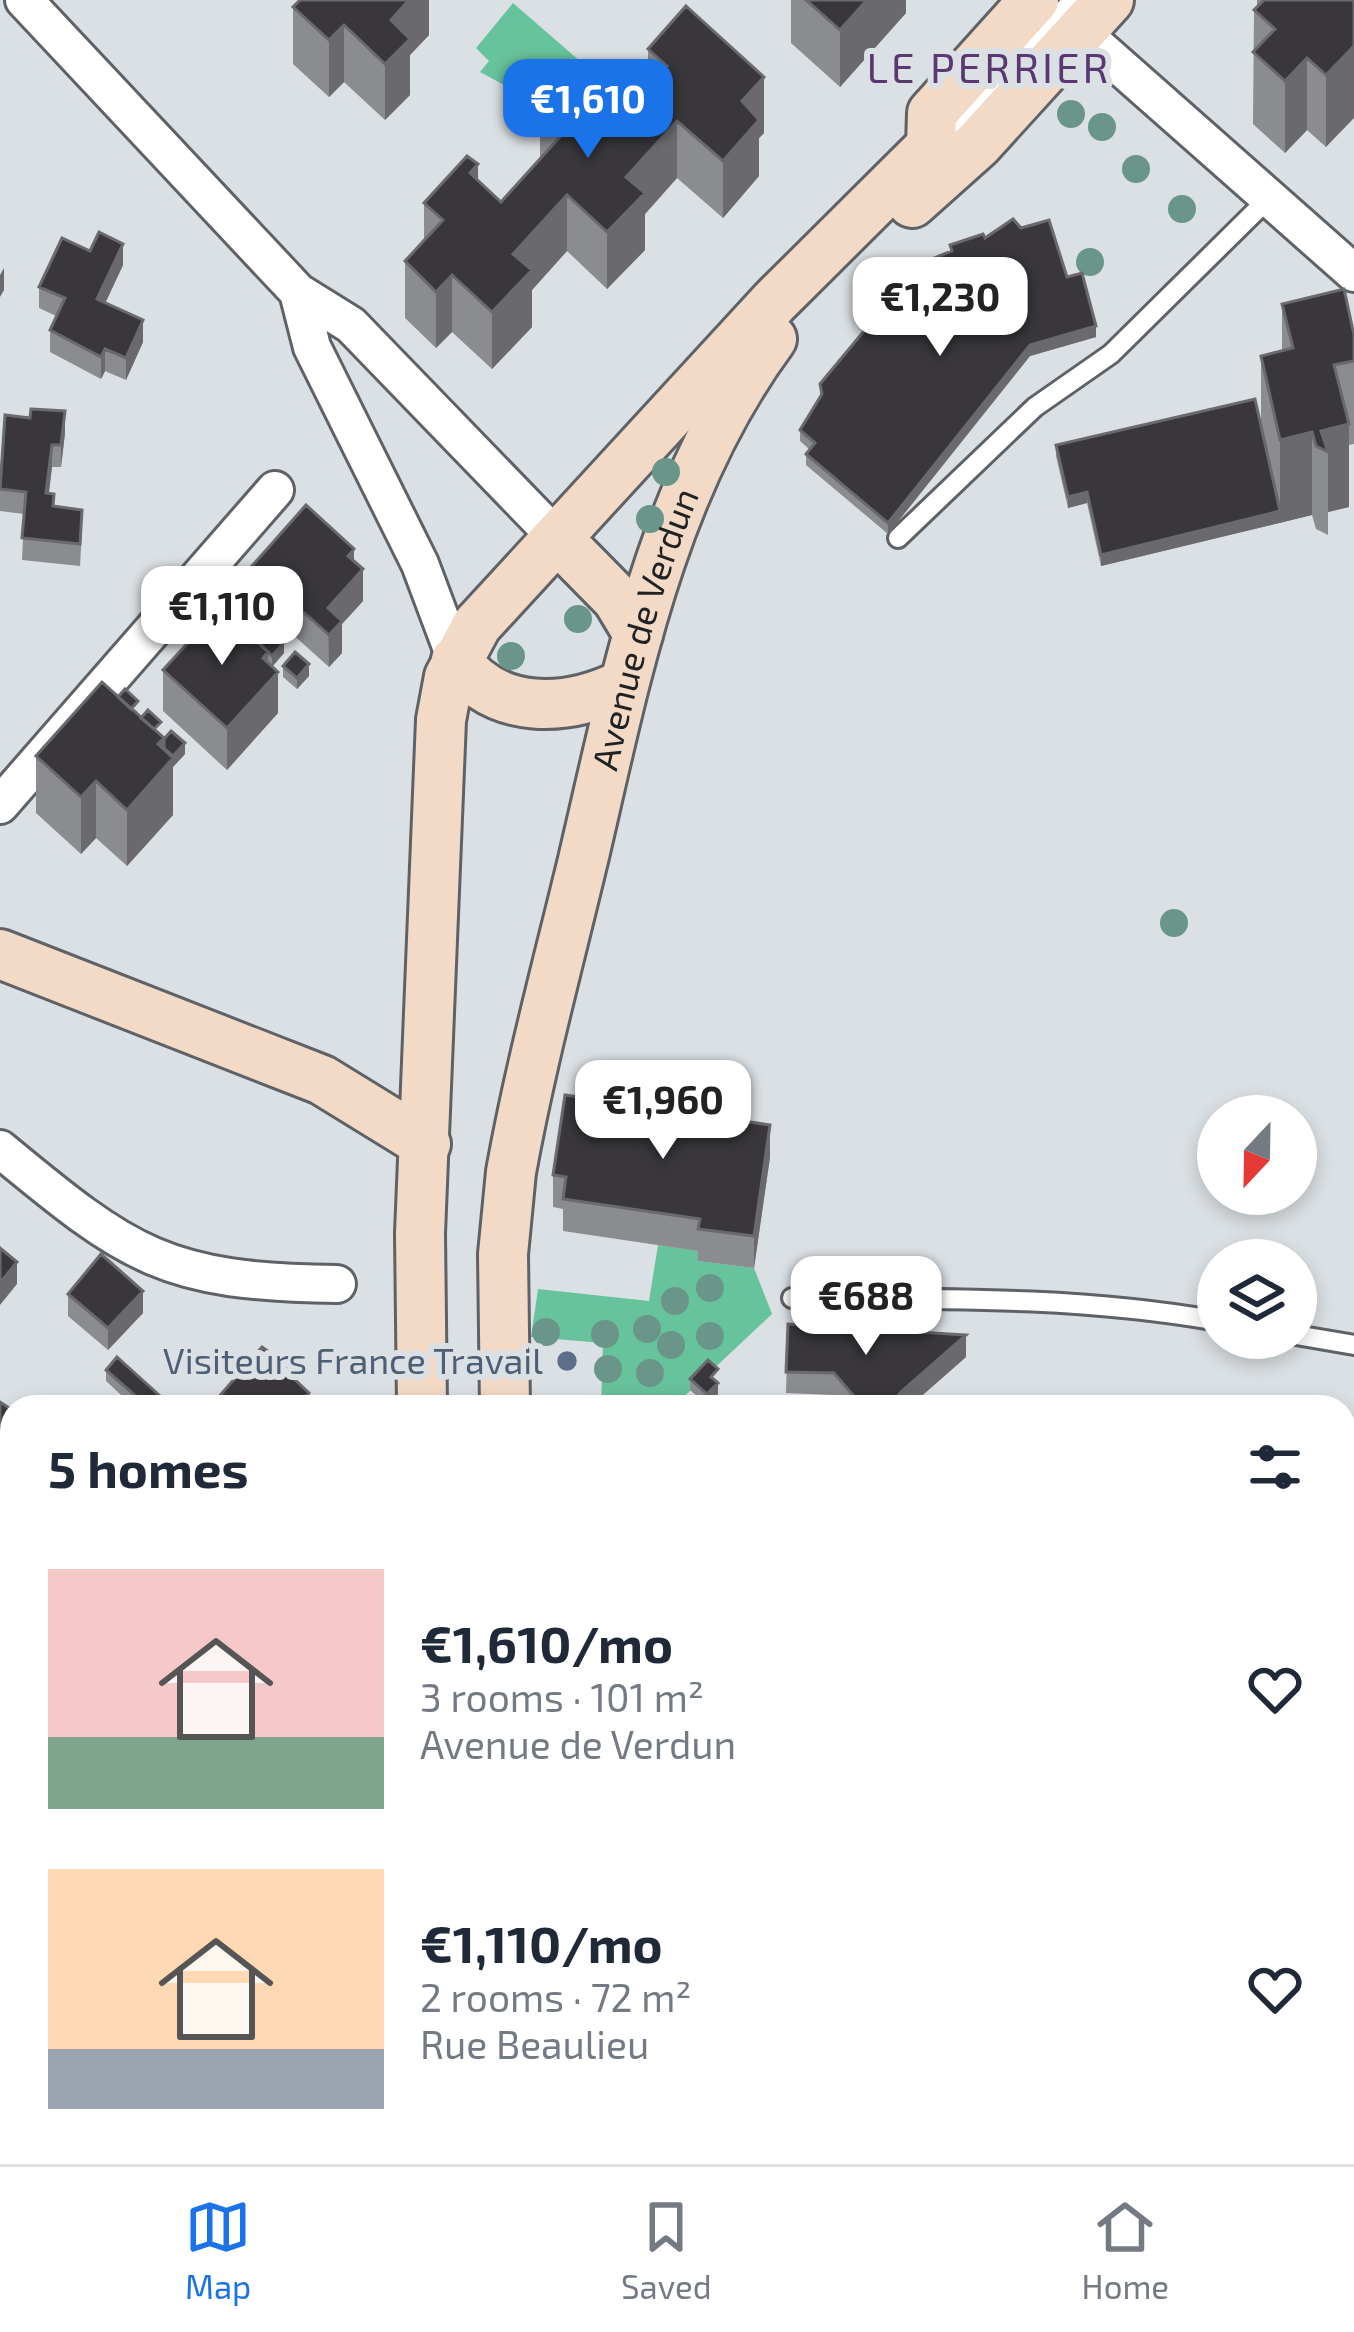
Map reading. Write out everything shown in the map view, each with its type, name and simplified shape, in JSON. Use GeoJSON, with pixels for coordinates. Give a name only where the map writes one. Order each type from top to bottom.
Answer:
{"type":"FeatureCollection","features":[{"type":"Feature","properties":{"kind":"street"},"geometry":{"type":"LineString","coordinates":[[24,0],[298,292],[351,325],[617,599],[638,634]]}},
{"type":"Feature","properties":{"kind":"street","name":"Avenue de Verdun"},"geometry":{"type":"LineString","coordinates":[[422,1395],[420,1233],[441,720],[455,660],[477,625],[774,302],[931,146],[932,113],[1034,0]]}},
{"type":"Feature","properties":{"kind":"street"},"geometry":{"type":"LineString","coordinates":[[1087,10],[1269,198],[1354,273]]}},
{"type":"Feature","properties":{"kind":"street","name":"Avenue de Verdun"},"geometry":{"type":"LineString","coordinates":[[505,1395],[503,1255],[513,1160],[625,684],[682,502],[707,446],[770,343],[826,278],[978,144],[1087,10]]}},
{"type":"Feature","properties":{"kind":"street"},"geometry":{"type":"LineString","coordinates":[[298,292],[312,347],[420,564],[455,660],[483,689],[523,703],[576,700],[625,684]]}},
{"type":"Feature","properties":{"kind":"street"},"geometry":{"type":"LineString","coordinates":[[0,805],[274,490]]}},
{"type":"Feature","properties":{"kind":"street"},"geometry":{"type":"LineString","coordinates":[[0,954],[322,1079],[426,1144]]}},
{"type":"Feature","properties":{"kind":"street"},"geometry":{"type":"LineString","coordinates":[[322,1079],[403,1073],[428,1058],[430,1043]]}},
{"type":"Feature","properties":{"kind":"street"},"geometry":{"type":"LineString","coordinates":[[0,1149],[98,1230],[167,1265],[262,1283],[337,1284]]}},
{"type":"Feature","properties":{"kind":"lane","name":"Avenue de Verdun"},"geometry":{"type":"LineString","coordinates":[[931,146],[1087,10]]}},
{"type":"Feature","properties":{"kind":"lane"},"geometry":{"type":"LineString","coordinates":[[898,538],[1035,407],[1111,353],[1269,198]]}},
{"type":"Feature","properties":{"kind":"lane"},"geometry":{"type":"LineString","coordinates":[[792,1298],[1008,1300],[1133,1307],[1197,1318]]}},
{"type":"Feature","properties":{"kind":"lane"},"geometry":{"type":"LineString","coordinates":[[1317,1339],[1354,1345]]}},
{"type":"Feature","properties":{"kind":"green space"},"geometry":{"type":"Polygon","coordinates":[[[513,3],[611,88],[592,108],[540,62],[515,91],[480,72],[489,61],[476,48],[513,3]]]}},
{"type":"Feature","properties":{"kind":"green space"},"geometry":{"type":"Polygon","coordinates":[[[658,1245],[700,1251],[699,1261],[754,1268],[772,1314],[686,1395],[601,1395],[603,1343],[531,1337],[538,1289],[649,1301],[658,1245]]]}},
{"type":"Feature","properties":{"kind":"building"},"geometry":{"type":"Polygon","coordinates":[[[300,0],[409,0],[391,20],[410,39],[385,64],[344,25],[329,40],[293,7],[300,0]]]}},
{"type":"Feature","properties":{"kind":"building"},"geometry":{"type":"Polygon","coordinates":[[[806,0],[867,0],[840,30],[806,0]]]}},
{"type":"Feature","properties":{"kind":"building"},"geometry":{"type":"Polygon","coordinates":[[[1264,0],[1354,0],[1354,46],[1326,75],[1307,58],[1285,81],[1253,52],[1275,29],[1254,10],[1264,0]]]}},
{"type":"Feature","properties":{"kind":"building"},"geometry":{"type":"Polygon","coordinates":[[[686,6],[764,77],[742,101],[759,120],[723,161],[677,121],[626,177],[645,193],[607,232],[567,195],[513,254],[532,270],[492,312],[452,275],[436,292],[405,261],[443,220],[424,203],[467,156],[478,164],[470,173],[501,202],[567,129],[540,104],[567,75],[617,121],[667,66],[648,49],[686,6]]]}},
{"type":"Feature","properties":{"kind":"building"},"geometry":{"type":"Polygon","coordinates":[[[1013,219],[1021,228],[1049,220],[1067,277],[1082,273],[1096,326],[1030,345],[888,523],[806,454],[815,443],[800,430],[822,394],[820,384],[878,314],[903,308],[896,288],[918,281],[914,266],[952,251],[950,245],[983,234],[985,238],[1013,219]]]}},
{"type":"Feature","properties":{"kind":"building"},"geometry":{"type":"Polygon","coordinates":[[[99,232],[123,244],[97,299],[143,320],[126,358],[105,349],[101,357],[50,330],[65,298],[39,287],[62,238],[90,251],[99,232]]]}},
{"type":"Feature","properties":{"kind":"building"},"geometry":{"type":"Polygon","coordinates":[[[1344,289],[1354,361],[1334,365],[1349,424],[1321,431],[1328,452],[1316,446],[1312,432],[1280,440],[1261,356],[1293,348],[1282,304],[1344,289]]]}},
{"type":"Feature","properties":{"kind":"building"},"geometry":{"type":"Polygon","coordinates":[[[1255,399],[1280,511],[1101,555],[1087,492],[1068,497],[1056,445],[1255,399]]]}},
{"type":"Feature","properties":{"kind":"building"},"geometry":{"type":"Polygon","coordinates":[[[31,409],[65,411],[61,445],[52,445],[46,493],[54,494],[53,506],[82,510],[80,544],[22,538],[26,492],[0,489],[5,415],[30,418],[31,409]]]}},
{"type":"Feature","properties":{"kind":"building"},"geometry":{"type":"Polygon","coordinates":[[[306,505],[354,549],[348,556],[363,569],[328,608],[342,621],[329,635],[252,566],[306,505]]]}},
{"type":"Feature","properties":{"kind":"building"},"geometry":{"type":"Polygon","coordinates":[[[220,608],[268,652],[263,658],[278,672],[227,728],[163,670],[220,608]]]}},
{"type":"Feature","properties":{"kind":"building"},"geometry":{"type":"Polygon","coordinates":[[[267,626],[284,642],[272,656],[255,639],[267,626]]]}},
{"type":"Feature","properties":{"kind":"building"},"geometry":{"type":"Polygon","coordinates":[[[295,652],[309,664],[297,678],[283,666],[295,652]]]}},
{"type":"Feature","properties":{"kind":"building"},"geometry":{"type":"Polygon","coordinates":[[[102,682],[164,738],[158,744],[173,758],[127,810],[96,781],[81,797],[36,756],[102,682]]]}},
{"type":"Feature","properties":{"kind":"building"},"geometry":{"type":"Polygon","coordinates":[[[125,689],[138,701],[131,709],[118,697],[125,689]]]}},
{"type":"Feature","properties":{"kind":"building"},"geometry":{"type":"Polygon","coordinates":[[[148,710],[161,722],[154,729],[141,718],[148,710]]]}},
{"type":"Feature","properties":{"kind":"building"},"geometry":{"type":"Polygon","coordinates":[[[171,731],[185,743],[173,756],[164,748],[171,731]]]}},
{"type":"Feature","properties":{"kind":"building"},"geometry":{"type":"Polygon","coordinates":[[[565,1095],[770,1125],[754,1236],[698,1229],[700,1219],[563,1199],[566,1177],[553,1175],[565,1095]]]}},
{"type":"Feature","properties":{"kind":"building"},"geometry":{"type":"Polygon","coordinates":[[[0,1248],[17,1262],[0,1283],[0,1248]]]}},
{"type":"Feature","properties":{"kind":"building"},"geometry":{"type":"Polygon","coordinates":[[[101,1254],[143,1291],[108,1328],[68,1294],[101,1254]]]}},
{"type":"Feature","properties":{"kind":"building"},"geometry":{"type":"Polygon","coordinates":[[[788,1324],[966,1335],[899,1395],[853,1395],[834,1373],[786,1372],[788,1324]]]}},
{"type":"Feature","properties":{"kind":"building"},"geometry":{"type":"Polygon","coordinates":[[[262,1347],[296,1371],[291,1376],[309,1393],[307,1395],[220,1395],[262,1347]]]}},
{"type":"Feature","properties":{"kind":"building"},"geometry":{"type":"Polygon","coordinates":[[[117,1357],[159,1395],[134,1395],[106,1370],[117,1357]]]}},
{"type":"Feature","properties":{"kind":"building"},"geometry":{"type":"Polygon","coordinates":[[[708,1360],[718,1369],[711,1377],[718,1383],[707,1394],[690,1379],[708,1360]]]}},
{"type":"Feature","properties":{"kind":"place","name":"Visiteurs France Travail"},"geometry":{"type":"Point","coordinates":[567,1361]}},
{"type":"Feature","properties":{"kind":"district","name":"LE PERRIER"},"geometry":{"type":"Point","coordinates":[989,68]}}]}
